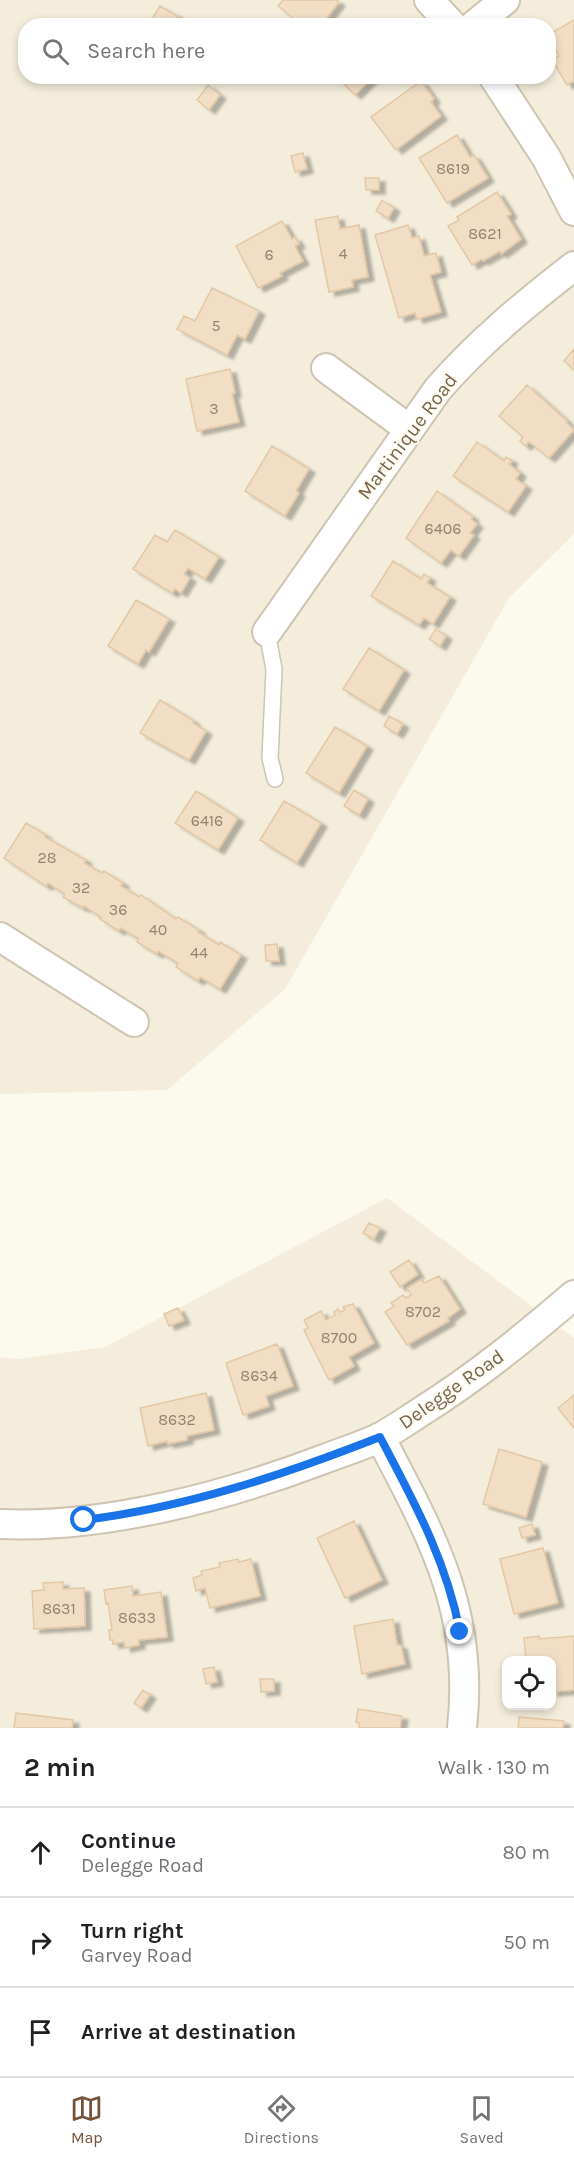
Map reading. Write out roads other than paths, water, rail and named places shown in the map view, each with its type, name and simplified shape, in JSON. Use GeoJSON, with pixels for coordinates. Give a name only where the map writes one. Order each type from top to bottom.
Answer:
{"type":"FeatureCollection","features":[{"type":"Feature","properties":{"kind":"street"},"geometry":{"type":"LineString","coordinates":[[429,0],[446,18]]}},
{"type":"Feature","properties":{"kind":"street"},"geometry":{"type":"LineString","coordinates":[[483,18],[505,0]]}},
{"type":"Feature","properties":{"kind":"street"},"geometry":{"type":"LineString","coordinates":[[498,84],[546,157],[574,211]]}},
{"type":"Feature","properties":{"kind":"street","name":"Martinique Road"},"geometry":{"type":"LineString","coordinates":[[267,632],[438,389],[465,358],[507,319],[574,266]]}},
{"type":"Feature","properties":{"kind":"street"},"geometry":{"type":"LineString","coordinates":[[326,368],[408,429]]}},
{"type":"Feature","properties":{"kind":"street"},"geometry":{"type":"LineString","coordinates":[[0,937],[134,1022]]}},
{"type":"Feature","properties":{"kind":"street","name":"Delegge Road"},"geometry":{"type":"LineString","coordinates":[[0,1524],[44,1523],[131,1514],[231,1490],[291,1471],[380,1437],[450,1393],[522,1340],[574,1295]]}},
{"type":"Feature","properties":{"kind":"street"},"geometry":{"type":"LineString","coordinates":[[380,1437],[440,1557],[454,1600],[465,1672],[462,1728]]}},
{"type":"Feature","properties":{"kind":"lane"},"geometry":{"type":"LineString","coordinates":[[267,632],[274,669],[270,758],[275,779]]}}]}
